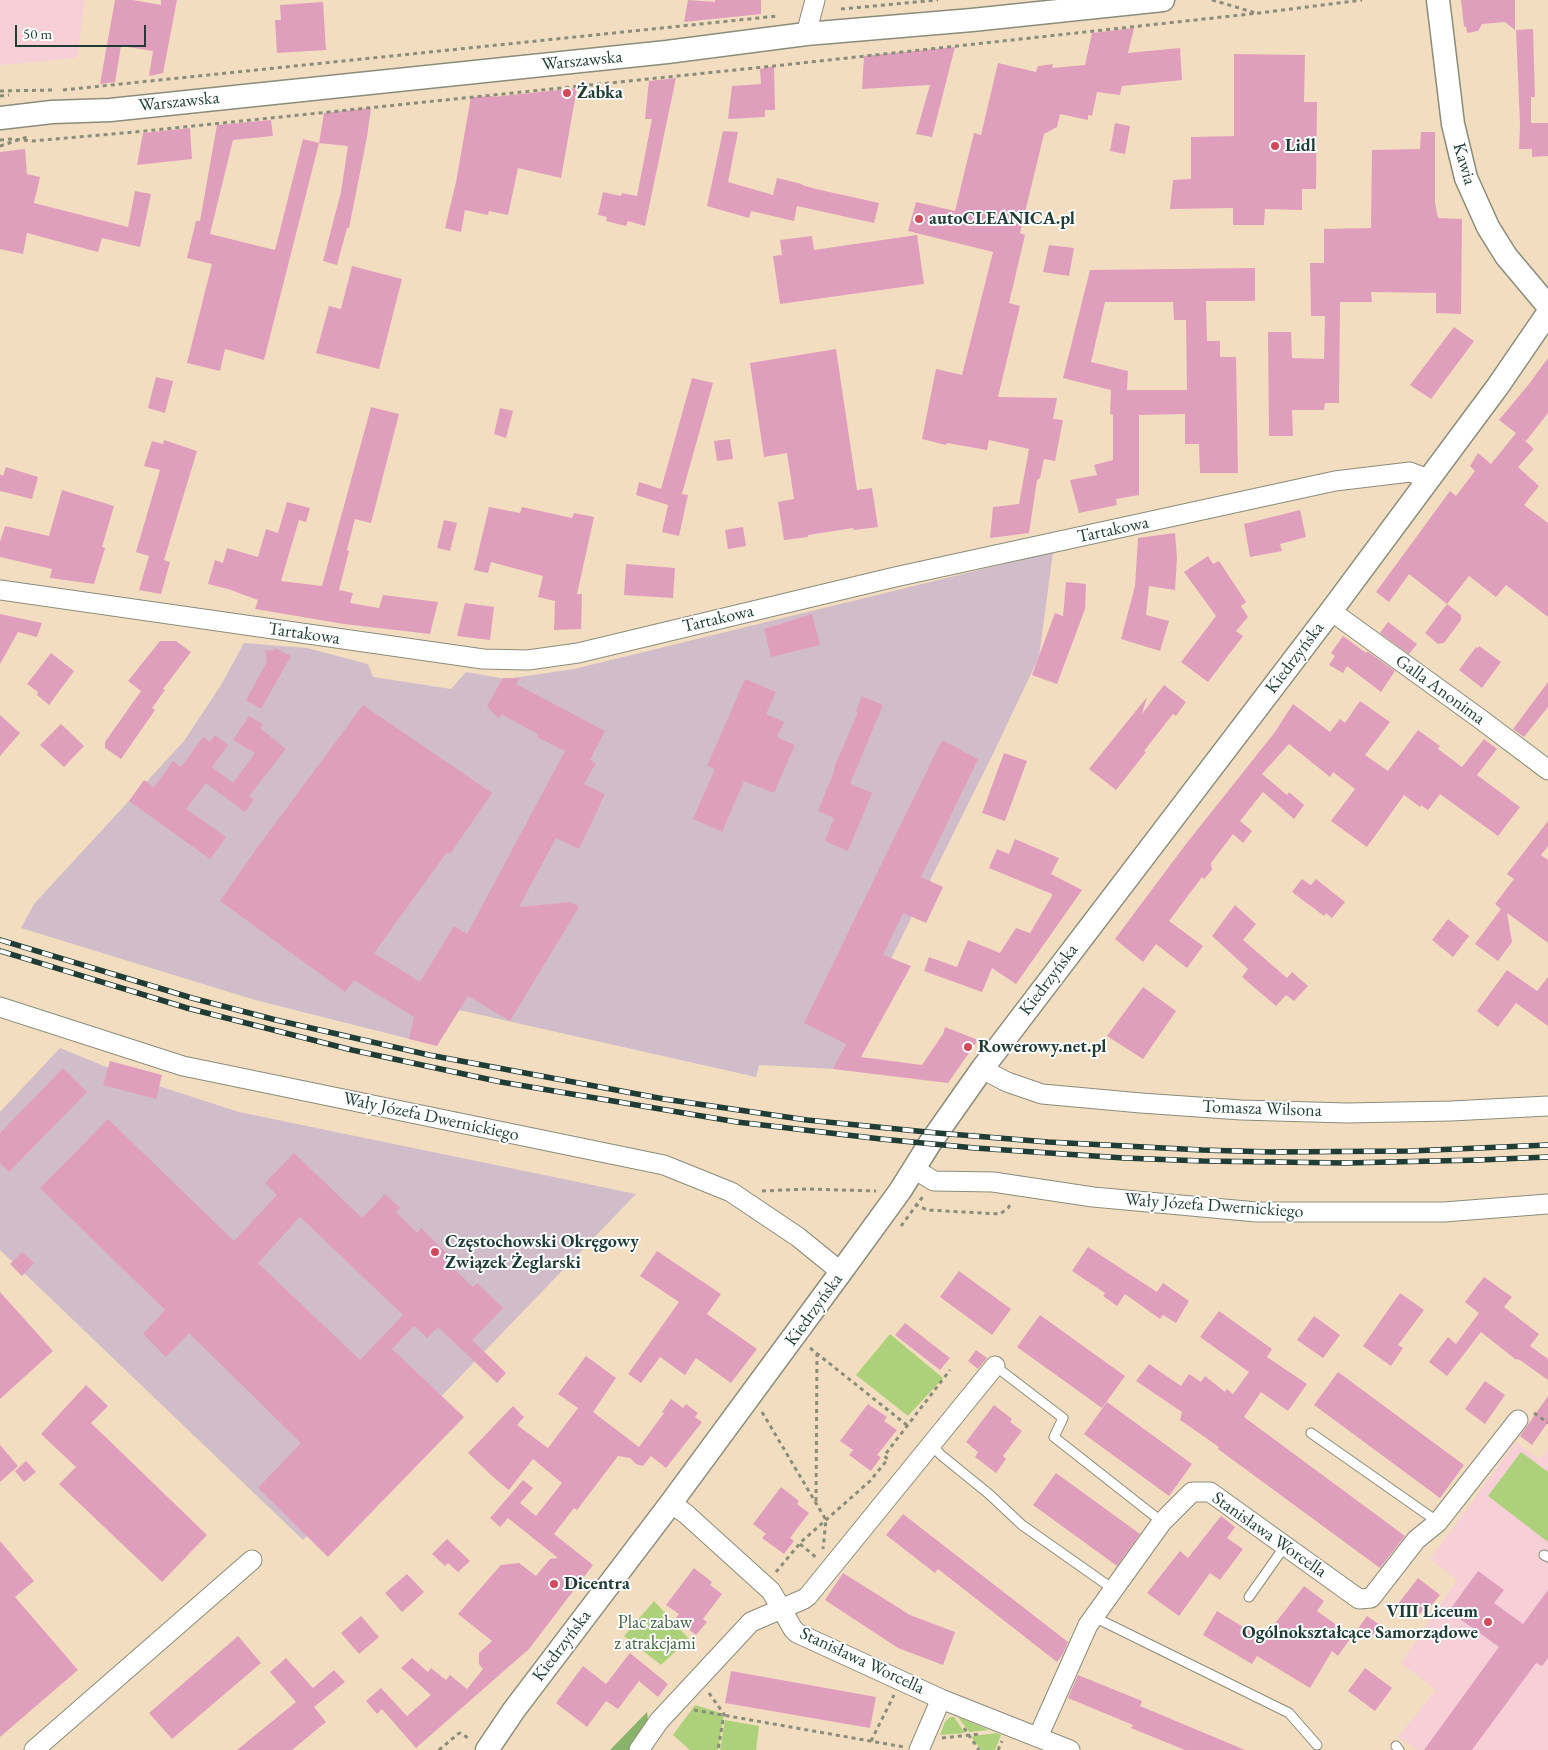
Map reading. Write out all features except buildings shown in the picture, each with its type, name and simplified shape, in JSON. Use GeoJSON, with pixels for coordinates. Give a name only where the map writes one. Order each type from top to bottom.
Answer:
{"type":"FeatureCollection","features":[{"type":"Feature","properties":{"kind":"street","name":"Warszawska"},"geometry":{"type":"LineString","coordinates":[[0,118],[52,112],[110,110],[648,54],[806,34],[972,20],[1163,0]]}},
{"type":"Feature","properties":{"kind":"street","name":"Kawia"},"geometry":{"type":"LineString","coordinates":[[1438,0],[1453,124],[1466,178],[1488,227],[1506,256],[1548,306]]}},
{"type":"Feature","properties":{"kind":"street"},"geometry":{"type":"LineString","coordinates":[[806,34],[813,6]]}},
{"type":"Feature","properties":{"kind":"street","name":"Kiedrzyńska"},"geometry":{"type":"LineString","coordinates":[[479,1745],[514,1710],[671,1503],[842,1272],[982,1069],[1331,611],[1498,386],[1548,313]]}},
{"type":"Feature","properties":{"kind":"street","name":"Tartakowa"},"geometry":{"type":"LineString","coordinates":[[0,590],[483,659],[528,660],[578,653],[895,577],[1335,481],[1410,472],[1428,479]]}},
{"type":"Feature","properties":{"kind":"street","name":"Galla Anonima"},"geometry":{"type":"LineString","coordinates":[[1331,611],[1548,770]]}},
{"type":"Feature","properties":{"kind":"street","name":"Wały Józefa Dwernickiego"},"geometry":{"type":"LineString","coordinates":[[0,1007],[182,1066],[664,1165],[731,1192],[798,1237],[842,1272]]}},
{"type":"Feature","properties":{"kind":"street","name":"Tomasza Wilsona"},"geometry":{"type":"LineString","coordinates":[[982,1069],[1007,1082],[1042,1094],[1241,1110],[1347,1113],[1451,1111],[1548,1106]]}},
{"type":"Feature","properties":{"kind":"street","name":"Wały Józefa Dwernickiego"},"geometry":{"type":"LineString","coordinates":[[914,1169],[934,1181],[993,1182],[1093,1197],[1257,1212],[1444,1212],[1548,1204]]}},
{"type":"Feature","properties":{"kind":"street"},"geometry":{"type":"LineString","coordinates":[[639,1750],[659,1721],[751,1622],[808,1596],[995,1366]]}},
{"type":"Feature","properties":{"kind":"street","name":"Stanisława Worcella"},"geometry":{"type":"LineString","coordinates":[[1038,1737],[1088,1625],[1162,1522],[1192,1492],[1210,1492],[1359,1599],[1371,1598],[1416,1540],[1438,1522],[1518,1420]]}},
{"type":"Feature","properties":{"kind":"street","name":"Stanisława Worcella"},"geometry":{"type":"LineString","coordinates":[[671,1503],[686,1514],[771,1591],[797,1633],[941,1699],[1070,1750]]}},
{"type":"Feature","properties":{"kind":"street"},"geometry":{"type":"LineString","coordinates":[[34,1750],[252,1560]]}},
{"type":"Feature","properties":{"kind":"street"},"geometry":{"type":"LineString","coordinates":[[914,1749],[941,1699]]}},
{"type":"Feature","properties":{"kind":"lane"},"geometry":{"type":"LineString","coordinates":[[995,1366],[1063,1418],[1054,1437],[1162,1522]]}},
{"type":"Feature","properties":{"kind":"lane"},"geometry":{"type":"LineString","coordinates":[[1311,1433],[1438,1522]]}},
{"type":"Feature","properties":{"kind":"lane"},"geometry":{"type":"LineString","coordinates":[[931,1444],[941,1455],[1022,1524],[1113,1590]]}},
{"type":"Feature","properties":{"kind":"lane"},"geometry":{"type":"LineString","coordinates":[[1249,1598],[1285,1546]]}},
{"type":"Feature","properties":{"kind":"lane"},"geometry":{"type":"LineString","coordinates":[[1094,1617],[1289,1713],[1317,1745]]}},
{"type":"Feature","properties":{"kind":"path"},"geometry":{"type":"LineString","coordinates":[[0,92],[61,90],[180,79],[813,6],[938,0]]}},
{"type":"Feature","properties":{"kind":"path"},"geometry":{"type":"LineString","coordinates":[[1212,0],[1259,14]]}},
{"type":"Feature","properties":{"kind":"path"},"geometry":{"type":"LineString","coordinates":[[0,140],[32,141],[184,127],[1259,14],[1362,0]]}},
{"type":"Feature","properties":{"kind":"path"},"geometry":{"type":"LineString","coordinates":[[0,146],[31,136]]}},
{"type":"Feature","properties":{"kind":"path"},"geometry":{"type":"LineString","coordinates":[[731,1192],[807,1188],[898,1193],[927,1210],[1000,1214],[1005,1212],[1012,1203],[1017,1186]]}},
{"type":"Feature","properties":{"kind":"path"},"geometry":{"type":"LineString","coordinates":[[810,1348],[908,1426]]}},
{"type":"Feature","properties":{"kind":"path"},"geometry":{"type":"LineString","coordinates":[[816,1502],[817,1354]]}},
{"type":"Feature","properties":{"kind":"path"},"geometry":{"type":"LineString","coordinates":[[765,1586],[800,1544],[870,1481],[888,1459],[884,1456],[950,1370]]}},
{"type":"Feature","properties":{"kind":"path"},"geometry":{"type":"LineString","coordinates":[[762,1412],[826,1520],[822,1562],[800,1544]]}},
{"type":"Feature","properties":{"kind":"path"},"geometry":{"type":"LineString","coordinates":[[704,1687],[724,1714],[718,1750]]}},
{"type":"Feature","properties":{"kind":"path"},"geometry":{"type":"LineString","coordinates":[[871,1741],[897,1688]]}},
{"type":"Feature","properties":{"kind":"path"},"geometry":{"type":"LineString","coordinates":[[691,1709],[914,1749]]}},
{"type":"Feature","properties":{"kind":"path"},"geometry":{"type":"LineString","coordinates":[[939,1739],[988,1732]]}},
{"type":"Feature","properties":{"kind":"path"},"geometry":{"type":"LineString","coordinates":[[439,1750],[458,1734],[463,1734],[479,1745]]}},
{"type":"Feature","properties":{"kind":"shaded area"},"geometry":{"type":"Polygon","coordinates":[[[0,0],[85,0],[77,58],[0,65],[0,0]]]}},
{"type":"Feature","properties":{"kind":"shaded area"},"geometry":{"type":"Polygon","coordinates":[[[1053,552],[1039,657],[992,756],[836,1069],[759,1065],[756,1077],[459,1010],[434,1045],[255,1000],[21,928],[34,904],[184,741],[221,685],[244,643],[307,648],[368,664],[373,677],[451,689],[466,672],[506,679],[574,669],[1053,552]]]}},
{"type":"Feature","properties":{"kind":"shaded area"},"geometry":{"type":"Polygon","coordinates":[[[60,1048],[131,1077],[239,1112],[636,1194],[303,1540],[0,1250],[0,1112],[60,1048]]]}},
{"type":"Feature","properties":{"kind":"shaded area","name":"VIII Liceum Ogólnokształcące Samorządowe"},"geometry":{"type":"Polygon","coordinates":[[[1516,1442],[1540,1460],[1548,1448],[1548,1750],[1418,1750],[1398,1737],[1436,1690],[1401,1663],[1457,1580],[1430,1559],[1516,1442]]]}},
{"type":"Feature","properties":{"kind":"green space"},"geometry":{"type":"Polygon","coordinates":[[[890,1334],[943,1378],[908,1416],[856,1375],[890,1334]]]}},
{"type":"Feature","properties":{"kind":"green space"},"geometry":{"type":"Polygon","coordinates":[[[1521,1452],[1548,1472],[1548,1542],[1488,1496],[1521,1452]]]}},
{"type":"Feature","properties":{"kind":"green space","name":"Plac zabaw z atrakcjami"},"geometry":{"type":"Polygon","coordinates":[[[654,1601],[689,1639],[661,1665],[624,1636],[654,1601]]]}},
{"type":"Feature","properties":{"kind":"green space"},"geometry":{"type":"Polygon","coordinates":[[[695,1705],[724,1714],[718,1750],[690,1750],[673,1735],[695,1705]]]}},
{"type":"Feature","properties":{"kind":"green space"},"geometry":{"type":"Polygon","coordinates":[[[647,1712],[649,1727],[631,1750],[610,1750],[647,1712]]]}},
{"type":"Feature","properties":{"kind":"green space"},"geometry":{"type":"Polygon","coordinates":[[[950,1717],[954,1717],[965,1733],[940,1735],[945,1722],[950,1717]]]}},
{"type":"Feature","properties":{"kind":"green space"},"geometry":{"type":"Polygon","coordinates":[[[958,1717],[989,1730],[969,1732],[958,1717]]]}},
{"type":"Feature","properties":{"kind":"green space"},"geometry":{"type":"Polygon","coordinates":[[[725,1720],[759,1726],[756,1750],[720,1750],[725,1720]]]}},
{"type":"Feature","properties":{"kind":"green space"},"geometry":{"type":"Polygon","coordinates":[[[996,1733],[1001,1735],[995,1750],[981,1750],[972,1738],[973,1736],[996,1733]]]}},
{"type":"Feature","properties":{"kind":"railway"},"geometry":{"type":"LineString","coordinates":[[0,940],[192,998],[276,1020],[429,1055],[664,1099],[807,1120],[1048,1142],[1202,1150],[1272,1152],[1410,1151],[1548,1145]]}},
{"type":"Feature","properties":{"kind":"railway"},"geometry":{"type":"LineString","coordinates":[[0,951],[187,1008],[352,1050],[501,1082],[737,1122],[975,1148],[1124,1158],[1346,1163],[1548,1157]]}},
{"type":"Feature","properties":{"kind":"place","name":"Żabka"},"geometry":{"type":"Point","coordinates":[567,93]}},
{"type":"Feature","properties":{"kind":"place","name":"Lidl"},"geometry":{"type":"Point","coordinates":[1275,146]}},
{"type":"Feature","properties":{"kind":"place","name":"autoCLEANICA.pl"},"geometry":{"type":"Point","coordinates":[919,219]}},
{"type":"Feature","properties":{"kind":"place","name":"Rowerowy.net.pl"},"geometry":{"type":"Point","coordinates":[968,1047]}},
{"type":"Feature","properties":{"kind":"place","name":"Częstochowski Okręgowy Związek Żeglarski"},"geometry":{"type":"Point","coordinates":[435,1252]}},
{"type":"Feature","properties":{"kind":"place","name":"Dicentra"},"geometry":{"type":"Point","coordinates":[554,1584]}},
{"type":"Feature","properties":{"kind":"place","name":"VIII Liceum Ogólnokształcące Samorządowe"},"geometry":{"type":"Point","coordinates":[1488,1622]}}]}
